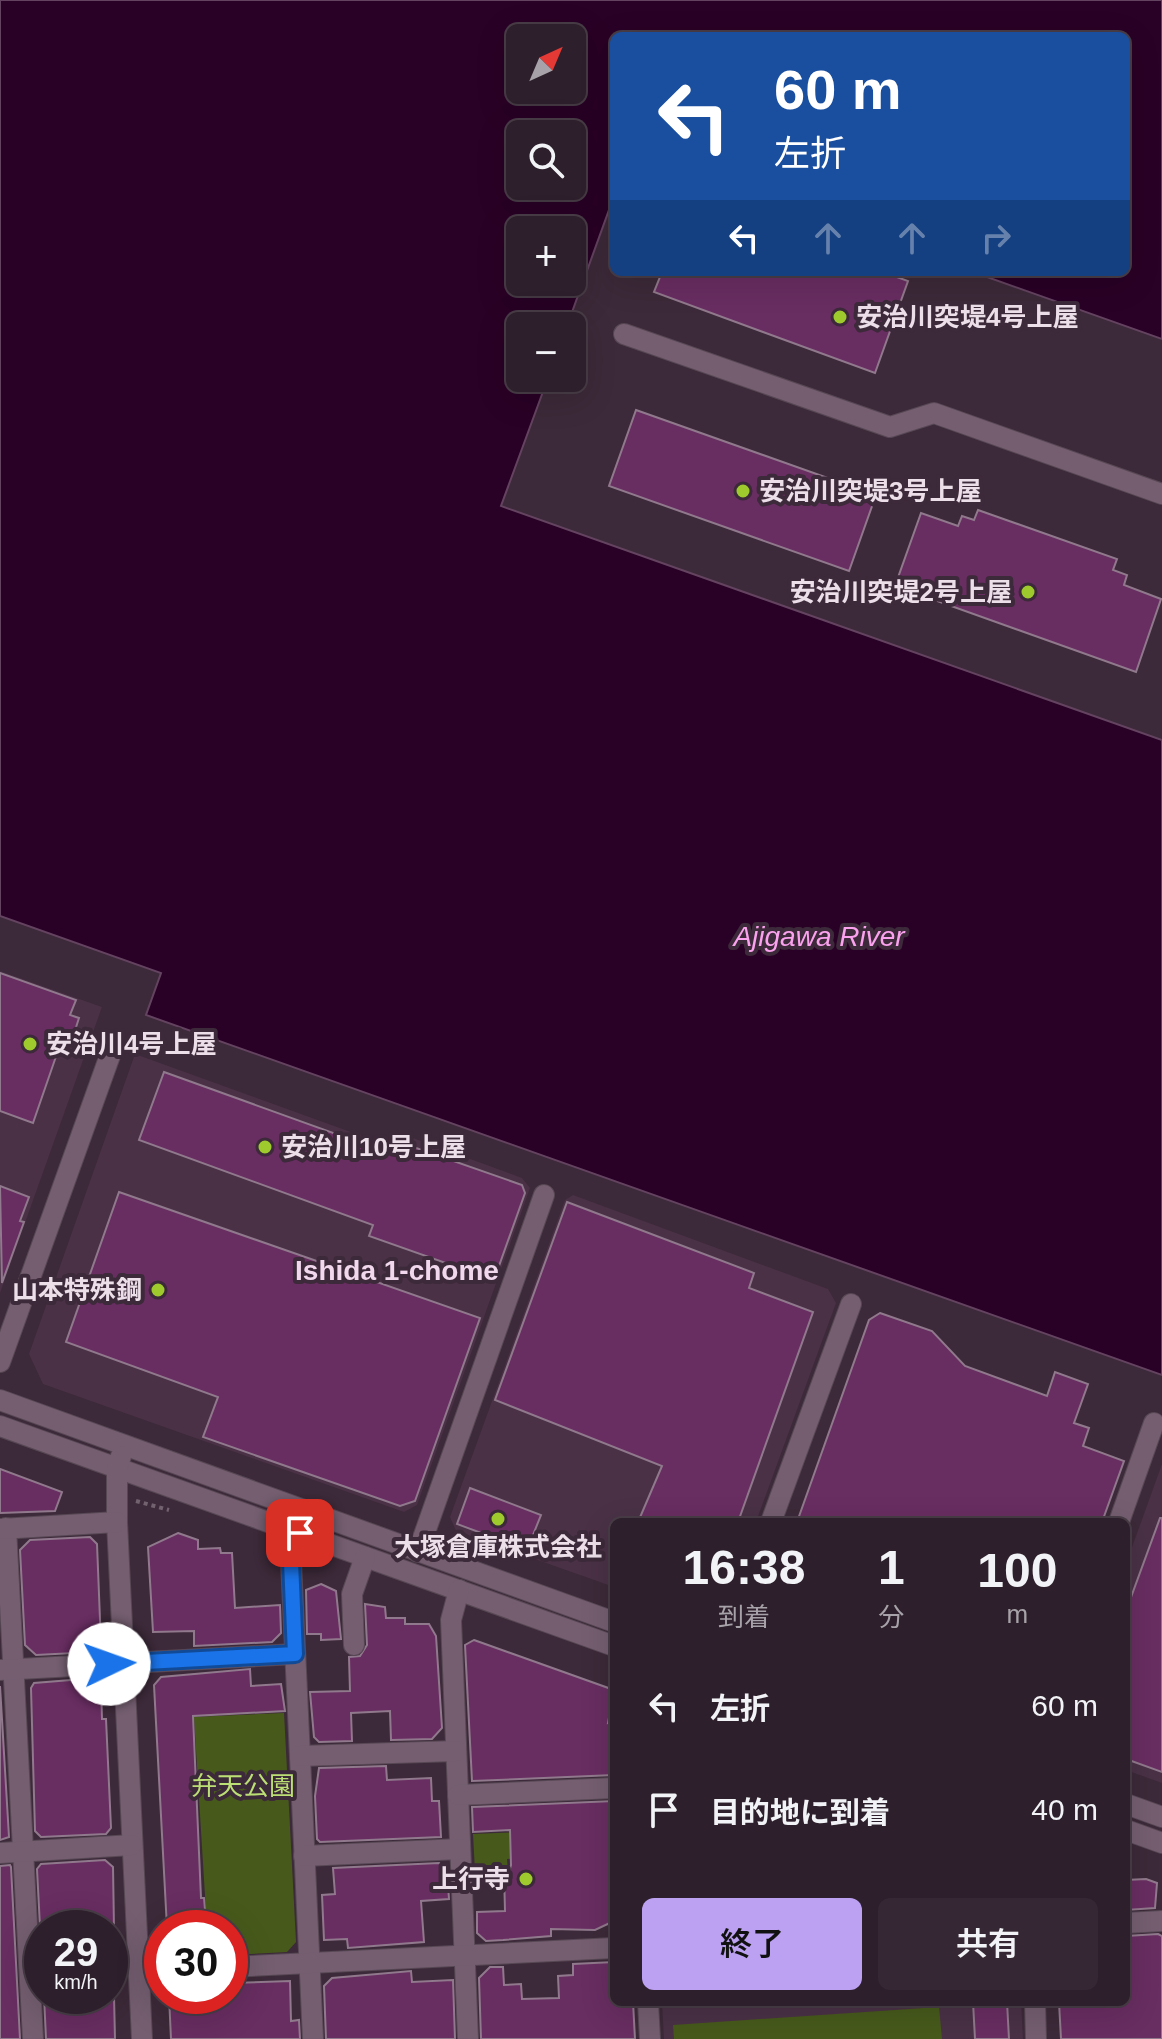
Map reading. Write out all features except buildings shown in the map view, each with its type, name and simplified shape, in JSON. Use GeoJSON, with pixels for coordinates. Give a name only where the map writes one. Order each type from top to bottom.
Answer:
{"type":"FeatureCollection","features":[{"type":"Feature","properties":{"kind":"street"},"geometry":{"type":"LineString","coordinates":[[624,334],[890,427],[934,413],[1162,494]]}},
{"type":"Feature","properties":{"kind":"street"},"geometry":{"type":"LineString","coordinates":[[0,1362],[113,1047]]}},
{"type":"Feature","properties":{"kind":"street"},"geometry":{"type":"LineString","coordinates":[[418,1552],[544,1195]]}},
{"type":"Feature","properties":{"kind":"street"},"geometry":{"type":"LineString","coordinates":[[772,1518],[851,1304]]}},
{"type":"Feature","properties":{"kind":"street"},"geometry":{"type":"LineString","coordinates":[[0,1400],[610,1621]]}},
{"type":"Feature","properties":{"kind":"street"},"geometry":{"type":"LineString","coordinates":[[1120,1518],[1154,1423]]}},
{"type":"Feature","properties":{"kind":"street"},"geometry":{"type":"LineString","coordinates":[[0,1426],[610,1645]]}},
{"type":"Feature","properties":{"kind":"street"},"geometry":{"type":"LineString","coordinates":[[125,1445],[117,1468],[117,1522],[142,2039]]}},
{"type":"Feature","properties":{"kind":"street"},"geometry":{"type":"LineString","coordinates":[[33,2039],[23,1851],[8,1669],[3,1529],[117,1522]]}},
{"type":"Feature","properties":{"kind":"street"},"geometry":{"type":"LineString","coordinates":[[300,1533],[291,1562],[313,2039]]}},
{"type":"Feature","properties":{"kind":"street"},"geometry":{"type":"LineString","coordinates":[[354,1645],[352,1594],[365,1557]]}},
{"type":"Feature","properties":{"kind":"street"},"geometry":{"type":"LineString","coordinates":[[459,1590],[451,1620],[468,2039]]}},
{"type":"Feature","properties":{"kind":"street"},"geometry":{"type":"LineString","coordinates":[[8,1669],[295,1654]]}},
{"type":"Feature","properties":{"kind":"street"},"geometry":{"type":"LineString","coordinates":[[300,1756],[456,1751]]}},
{"type":"Feature","properties":{"kind":"street"},"geometry":{"type":"LineString","coordinates":[[458,1795],[610,1788]]}},
{"type":"Feature","properties":{"kind":"street"},"geometry":{"type":"LineString","coordinates":[[1130,1805],[1162,1817]]}},
{"type":"Feature","properties":{"kind":"street"},"geometry":{"type":"LineString","coordinates":[[1130,1831],[1162,1843]]}},
{"type":"Feature","properties":{"kind":"street"},"geometry":{"type":"LineString","coordinates":[[0,1853],[132,1845]]}},
{"type":"Feature","properties":{"kind":"street"},"geometry":{"type":"LineString","coordinates":[[304,1856],[460,1849]]}},
{"type":"Feature","properties":{"kind":"street"},"geometry":{"type":"LineString","coordinates":[[1130,1923],[1162,1921]]}},
{"type":"Feature","properties":{"kind":"street"},"geometry":{"type":"LineString","coordinates":[[248,1966],[610,1948]]}},
{"type":"Feature","properties":{"kind":"street"},"geometry":{"type":"LineString","coordinates":[[140,1972],[144,1972]]}},
{"type":"Feature","properties":{"kind":"street"},"geometry":{"type":"LineString","coordinates":[[648,2006],[650,2039]]}},
{"type":"Feature","properties":{"kind":"street"},"geometry":{"type":"LineString","coordinates":[[1035,2006],[1036,2039]]}},
{"type":"Feature","properties":{"kind":"shaded area"},"geometry":{"type":"Polygon","coordinates":[[[0,971],[102,1007],[0,1293],[0,971]]]}},
{"type":"Feature","properties":{"kind":"shaded area"},"geometry":{"type":"Polygon","coordinates":[[[135,1054],[395,1148],[402,1134],[522,1178],[530,1188],[417,1505],[404,1512],[43,1384],[29,1354],[135,1054]]]}},
{"type":"Feature","properties":{"kind":"shaded area"},"geometry":{"type":"Polygon","coordinates":[[[573,1195],[828,1289],[836,1303],[757,1518],[610,1518],[610,1586],[456,1531],[450,1517],[565,1200],[573,1195]]]}},
{"type":"Feature","properties":{"kind":"shaded area"},"geometry":{"type":"Polygon","coordinates":[[[1162,1464],[1162,1783],[1130,1771],[1130,1553],[1162,1464]]]}},
{"type":"Feature","properties":{"kind":"shaded area"},"geometry":{"type":"Polygon","coordinates":[[[662,2006],[1021,2006],[1023,2039],[664,2039],[662,2006]]]}},
{"type":"Feature","properties":{"kind":"green space","name":"弁天公園"},"geometry":{"type":"Polygon","coordinates":[[[284,1713],[296,1942],[287,1952],[248,1954],[248,1910],[206,1910],[194,1717],[284,1713]]]}},
{"type":"Feature","properties":{"kind":"green space"},"geometry":{"type":"Polygon","coordinates":[[[546,1831],[547,1857],[507,1859],[508,1871],[475,1872],[473,1834],[546,1831]]]}},
{"type":"Feature","properties":{"kind":"green space"},"geometry":{"type":"Polygon","coordinates":[[[939,2007],[942,2039],[674,2039],[673,2025],[939,2007]]]}},
{"type":"Feature","properties":{"kind":"water","name":"Ajigawa River"},"geometry":{"type":"Polygon","coordinates":[[[0,0],[1162,0],[1162,339],[984,276],[1130,276],[1130,32],[610,32],[610,207],[586,273],[586,216],[506,216],[506,296],[578,296],[572,312],[506,312],[506,392],[543,392],[501,506],[1162,740],[1162,1375],[146,1015],[161,973],[0,916],[0,0]]]}},
{"type":"Feature","properties":{"kind":"place","name":"安治川突堤4号上屋"},"geometry":{"type":"Point","coordinates":[840,317]}},
{"type":"Feature","properties":{"kind":"place","name":"安治川突堤3号上屋"},"geometry":{"type":"Point","coordinates":[743,491]}},
{"type":"Feature","properties":{"kind":"place","name":"安治川突堤2号上屋"},"geometry":{"type":"Point","coordinates":[1028,592]}},
{"type":"Feature","properties":{"kind":"place","name":"安治川4号上屋"},"geometry":{"type":"Point","coordinates":[30,1044]}},
{"type":"Feature","properties":{"kind":"place","name":"安治川10号上屋"},"geometry":{"type":"Point","coordinates":[265,1147]}},
{"type":"Feature","properties":{"kind":"place","name":"山本特殊鋼"},"geometry":{"type":"Point","coordinates":[158,1290]}},
{"type":"Feature","properties":{"kind":"place","name":"大塚倉庫株式会社"},"geometry":{"type":"Point","coordinates":[498,1519]}},
{"type":"Feature","properties":{"kind":"place","name":"上行寺"},"geometry":{"type":"Point","coordinates":[526,1879]}},
{"type":"Feature","properties":{"kind":"district","name":"Ishida 1-chome"},"geometry":{"type":"Point","coordinates":[397,1270]}},
{"type":"Feature","properties":{"kind":"route"},"geometry":{"type":"LineString","coordinates":[[109,1664],[295,1654],[291,1562],[300,1533]]}}]}
